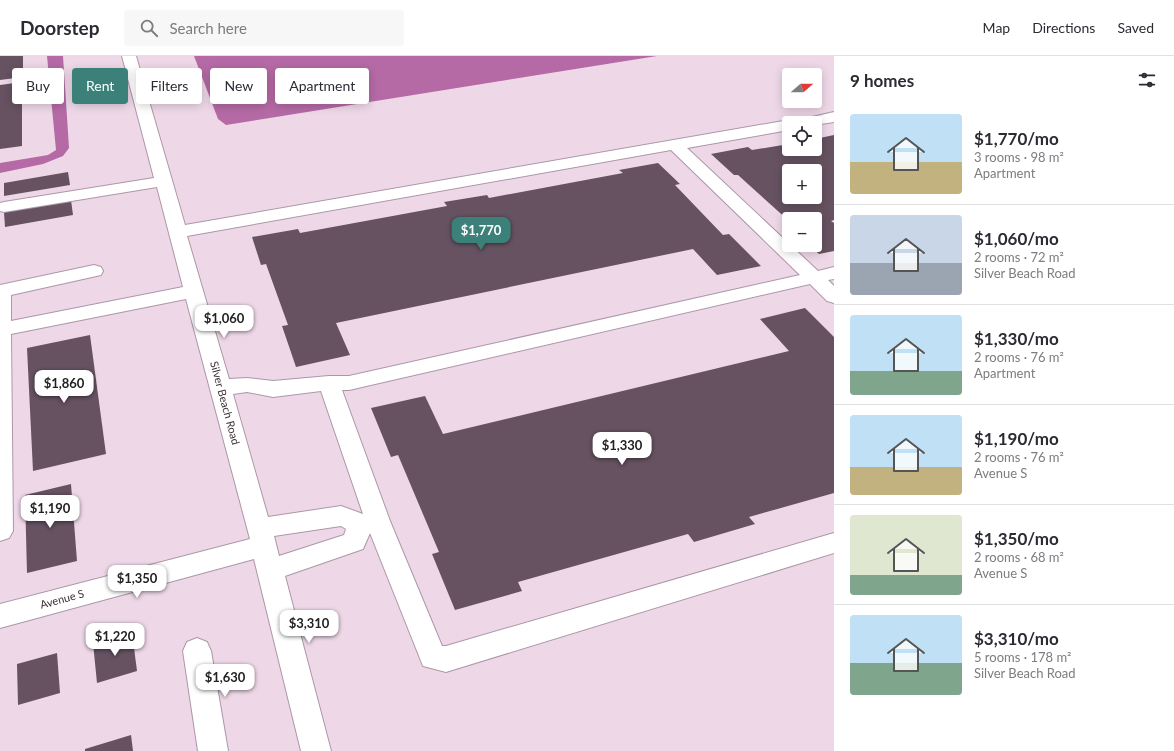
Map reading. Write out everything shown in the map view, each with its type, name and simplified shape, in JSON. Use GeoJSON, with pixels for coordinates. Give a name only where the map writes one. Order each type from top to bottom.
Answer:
{"type":"FeatureCollection","features":[{"type":"Feature","properties":{"kind":"street","name":"Silver Beach Road"},"geometry":{"type":"LineString","coordinates":[[129,56],[264,548],[316,751]]}},
{"type":"Feature","properties":{"kind":"street"},"geometry":{"type":"LineString","coordinates":[[822,119],[834,117]]}},
{"type":"Feature","properties":{"kind":"street"},"geometry":{"type":"LineString","coordinates":[[178,232],[782,126]]}},
{"type":"Feature","properties":{"kind":"street"},"geometry":{"type":"LineString","coordinates":[[675,145],[834,297]]}},
{"type":"Feature","properties":{"kind":"street"},"geometry":{"type":"LineString","coordinates":[[4,207],[164,181]]}},
{"type":"Feature","properties":{"kind":"street"},"geometry":{"type":"LineString","coordinates":[[0,531],[1,291],[94,271]]}},
{"type":"Feature","properties":{"kind":"street"},"geometry":{"type":"LineString","coordinates":[[220,387],[247,385],[273,389],[329,383],[349,383],[834,273]]}},
{"type":"Feature","properties":{"kind":"street"},"geometry":{"type":"LineString","coordinates":[[2,329],[194,291]]}},
{"type":"Feature","properties":{"kind":"street"},"geometry":{"type":"LineString","coordinates":[[329,383],[369,523],[433,657],[446,660],[834,543]]}},
{"type":"Feature","properties":{"kind":"street"},"geometry":{"type":"LineString","coordinates":[[264,548],[340,516],[369,523]]}},
{"type":"Feature","properties":{"kind":"street"},"geometry":{"type":"LineString","coordinates":[[264,548],[354,542],[369,523]]}},
{"type":"Feature","properties":{"kind":"street","name":"Avenue S"},"geometry":{"type":"LineString","coordinates":[[0,616],[264,548]]}},
{"type":"Feature","properties":{"kind":"street"},"geometry":{"type":"LineString","coordinates":[[197,651],[213,751]]}},
{"type":"Feature","properties":{"kind":"shaded area"},"geometry":{"type":"Polygon","coordinates":[[[47,56],[63,56],[64,68],[48,68],[47,56]]]}},
{"type":"Feature","properties":{"kind":"shaded area"},"geometry":{"type":"Polygon","coordinates":[[[194,56],[657,56],[369,102],[369,68],[275,68],[275,104],[357,104],[226,125],[218,119],[212,104],[267,104],[267,68],[210,68],[210,98],[202,77],[202,68],[199,68],[194,56]]]}},
{"type":"Feature","properties":{"kind":"shaded area"},"geometry":{"type":"Polygon","coordinates":[[[64,71],[69,148],[63,156],[43,164],[0,173],[0,163],[48,155],[56,150],[52,104],[64,104],[64,71]]]}},
{"type":"Feature","properties":{"kind":"building"},"geometry":{"type":"Polygon","coordinates":[[[0,56],[23,56],[23,68],[12,68],[12,78],[0,80],[0,56]]]}},
{"type":"Feature","properties":{"kind":"building"},"geometry":{"type":"Polygon","coordinates":[[[12,83],[12,104],[22,104],[22,146],[0,149],[0,85],[12,83]]]}},
{"type":"Feature","properties":{"kind":"building"},"geometry":{"type":"Polygon","coordinates":[[[834,135],[834,220],[831,221],[834,223],[834,251],[819,254],[817,252],[822,252],[822,212],[782,212],[782,215],[738,175],[734,175],[711,154],[748,147],[752,150],[782,145],[782,156],[822,156],[822,138],[834,135]]]}},
{"type":"Feature","properties":{"kind":"building"},"geometry":{"type":"Polygon","coordinates":[[[658,163],[680,184],[675,185],[723,235],[729,234],[761,266],[717,275],[693,249],[336,323],[350,355],[296,367],[282,326],[288,325],[266,264],[261,265],[252,237],[298,229],[300,233],[447,206],[444,202],[487,195],[489,198],[623,173],[619,170],[658,163]]]}},
{"type":"Feature","properties":{"kind":"building"},"geometry":{"type":"Polygon","coordinates":[[[68,172],[70,185],[4,196],[4,183],[68,172]]]}},
{"type":"Feature","properties":{"kind":"building"},"geometry":{"type":"Polygon","coordinates":[[[71,200],[73,215],[5,227],[4,212],[71,200]]]}},
{"type":"Feature","properties":{"kind":"building"},"geometry":{"type":"Polygon","coordinates":[[[805,308],[834,337],[834,493],[749,517],[755,524],[694,542],[688,534],[518,582],[522,591],[455,610],[432,554],[439,552],[398,455],[391,457],[371,408],[425,396],[443,434],[789,351],[760,319],[805,308]]]}},
{"type":"Feature","properties":{"kind":"building"},"geometry":{"type":"Polygon","coordinates":[[[90,335],[106,454],[33,471],[27,348],[90,335]]]}},
{"type":"Feature","properties":{"kind":"building"},"geometry":{"type":"Polygon","coordinates":[[[71,484],[77,561],[27,573],[25,495],[71,484]]]}},
{"type":"Feature","properties":{"kind":"building"},"geometry":{"type":"Polygon","coordinates":[[[132,632],[137,671],[97,683],[93,643],[132,632]]]}},
{"type":"Feature","properties":{"kind":"building"},"geometry":{"type":"Polygon","coordinates":[[[57,653],[60,693],[18,705],[17,664],[57,653]]]}},
{"type":"Feature","properties":{"kind":"building"},"geometry":{"type":"Polygon","coordinates":[[[131,735],[133,751],[85,751],[85,749],[131,735]]]}}]}
